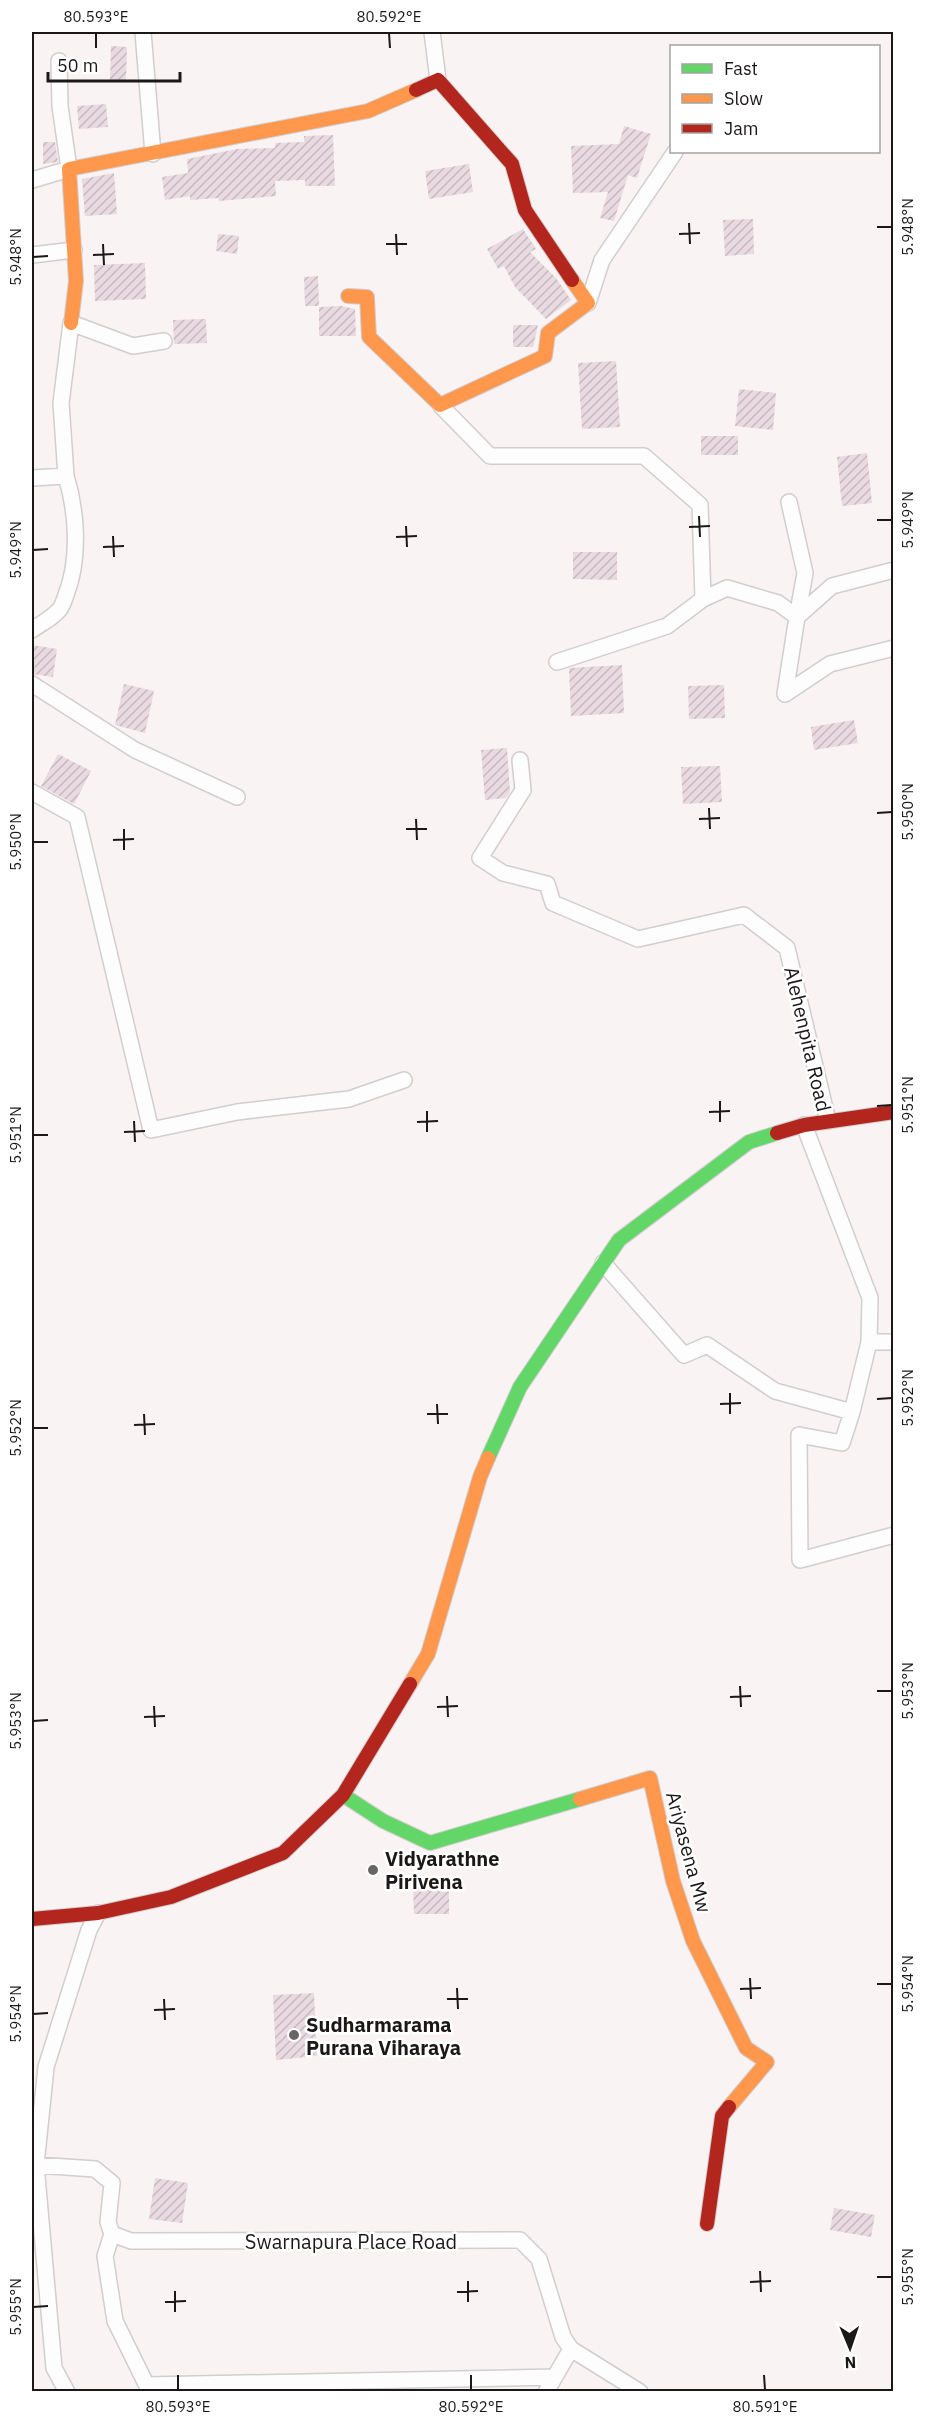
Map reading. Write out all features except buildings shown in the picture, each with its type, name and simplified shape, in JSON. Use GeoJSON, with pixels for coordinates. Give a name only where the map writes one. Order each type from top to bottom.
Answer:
{"type":"FeatureCollection","features":[{"type":"Feature","properties":{"kind":"street"},"geometry":{"type":"LineString","coordinates":[[143,32],[153,154]]}},
{"type":"Feature","properties":{"kind":"street"},"geometry":{"type":"LineString","coordinates":[[432,32],[438,80],[512,164],[525,210],[588,303]]}},
{"type":"Feature","properties":{"kind":"street"},"geometry":{"type":"LineString","coordinates":[[32,630],[60,610],[73,578],[75,541],[73,505],[66,476],[61,403],[76,281],[69,169],[60,106],[59,61]]}},
{"type":"Feature","properties":{"kind":"street"},"geometry":{"type":"LineString","coordinates":[[32,180],[69,169],[368,111],[438,80]]}},
{"type":"Feature","properties":{"kind":"street"},"geometry":{"type":"LineString","coordinates":[[440,405],[544,356],[548,333],[588,303],[602,260],[674,153]]}},
{"type":"Feature","properties":{"kind":"street"},"geometry":{"type":"LineString","coordinates":[[32,255],[74,250]]}},
{"type":"Feature","properties":{"kind":"street"},"geometry":{"type":"LineString","coordinates":[[348,296],[367,297],[369,337],[490,456],[644,456],[700,505],[703,599]]}},
{"type":"Feature","properties":{"kind":"street"},"geometry":{"type":"LineString","coordinates":[[71,323],[133,346],[164,341]]}},
{"type":"Feature","properties":{"kind":"street"},"geometry":{"type":"LineString","coordinates":[[32,478],[66,476]]}},
{"type":"Feature","properties":{"kind":"street"},"geometry":{"type":"LineString","coordinates":[[789,502],[805,573],[785,694],[830,664],[894,648]]}},
{"type":"Feature","properties":{"kind":"street"},"geometry":{"type":"LineString","coordinates":[[797,617],[832,586],[894,570]]}},
{"type":"Feature","properties":{"kind":"street"},"geometry":{"type":"LineString","coordinates":[[557,662],[667,626],[703,599],[727,588],[778,603],[797,617]]}},
{"type":"Feature","properties":{"kind":"street"},"geometry":{"type":"LineString","coordinates":[[32,684],[135,750],[237,797]]}},
{"type":"Feature","properties":{"kind":"street","name":"Alehenpita Road"},"geometry":{"type":"LineString","coordinates":[[520,759],[523,790],[480,858],[502,873],[547,884],[553,903],[638,939],[744,915],[787,948],[828,1121]]}},
{"type":"Feature","properties":{"kind":"street"},"geometry":{"type":"LineString","coordinates":[[32,792],[77,818],[151,1130],[237,1112],[349,1099],[404,1080]]}},
{"type":"Feature","properties":{"kind":"street"},"geometry":{"type":"LineString","coordinates":[[32,1919],[98,1913],[171,1897],[283,1853],[343,1795],[428,1654],[480,1477],[520,1387],[619,1240],[749,1142],[804,1125],[894,1112]]}},
{"type":"Feature","properties":{"kind":"street"},"geometry":{"type":"LineString","coordinates":[[804,1125],[870,1298],[869,1342],[842,1443],[799,1435],[800,1560],[894,1535]]}},
{"type":"Feature","properties":{"kind":"street"},"geometry":{"type":"LineString","coordinates":[[603,1263],[684,1355],[707,1345],[775,1391],[852,1412]]}},
{"type":"Feature","properties":{"kind":"street"},"geometry":{"type":"LineString","coordinates":[[869,1342],[894,1342]]}},
{"type":"Feature","properties":{"kind":"street","name":"Ariyasena Mw"},"geometry":{"type":"LineString","coordinates":[[343,1795],[383,1821],[430,1843],[650,1778],[673,1881],[693,1941],[746,2048],[767,2062],[722,2116],[707,2224]]}},
{"type":"Feature","properties":{"kind":"street"},"geometry":{"type":"LineString","coordinates":[[67,2391],[54,2368],[36,2164],[46,2067],[89,1930],[98,1913]]}},
{"type":"Feature","properties":{"kind":"street"},"geometry":{"type":"LineString","coordinates":[[36,2164],[95,2169],[112,2183],[108,2222],[112,2234],[105,2256],[115,2321],[148,2388],[555,2377]]}},
{"type":"Feature","properties":{"kind":"street","name":"Swarnapura Place Road"},"geometry":{"type":"LineString","coordinates":[[112,2234],[131,2241],[520,2240],[539,2259],[563,2337],[571,2349]]}},
{"type":"Feature","properties":{"kind":"street"},"geometry":{"type":"LineString","coordinates":[[546,2391],[571,2349],[640,2391]]}},
{"type":"Feature","properties":{"kind":"traffic: fast"},"geometry":{"type":"LineString","coordinates":[[488,1458],[520,1387],[619,1240],[749,1142],[777,1133]]}},
{"type":"Feature","properties":{"kind":"traffic: fast"},"geometry":{"type":"LineString","coordinates":[[343,1795],[383,1821],[430,1843],[580,1799]]}},
{"type":"Feature","properties":{"kind":"traffic: slow"},"geometry":{"type":"LineString","coordinates":[[71,323],[76,281],[69,169],[368,111],[416,90]]}},
{"type":"Feature","properties":{"kind":"traffic: slow"},"geometry":{"type":"LineString","coordinates":[[348,296],[367,297],[369,337],[440,405],[545,356],[548,333],[588,303],[572,280]]}},
{"type":"Feature","properties":{"kind":"traffic: slow"},"geometry":{"type":"LineString","coordinates":[[410,1684],[428,1654],[480,1477],[488,1458]]}},
{"type":"Feature","properties":{"kind":"traffic: slow"},"geometry":{"type":"LineString","coordinates":[[580,1799],[650,1778],[673,1881],[693,1941],[746,2048],[767,2062],[729,2107]]}},
{"type":"Feature","properties":{"kind":"traffic: jam"},"geometry":{"type":"LineString","coordinates":[[416,90],[438,80],[512,164],[525,210],[572,280]]}},
{"type":"Feature","properties":{"kind":"traffic: jam"},"geometry":{"type":"LineString","coordinates":[[777,1133],[804,1125],[894,1112]]}},
{"type":"Feature","properties":{"kind":"traffic: jam"},"geometry":{"type":"LineString","coordinates":[[32,1919],[98,1913],[171,1897],[283,1853],[343,1795],[410,1684]]}},
{"type":"Feature","properties":{"kind":"traffic: jam"},"geometry":{"type":"LineString","coordinates":[[707,2224],[722,2116],[729,2107]]}},
{"type":"Feature","properties":{"kind":"place","name":"Vidyarathne Pirivena"},"geometry":{"type":"Point","coordinates":[373,1870]}},
{"type":"Feature","properties":{"kind":"place","name":"Sudharmarama Purana Viharaya"},"geometry":{"type":"Point","coordinates":[294,2035]}}]}
